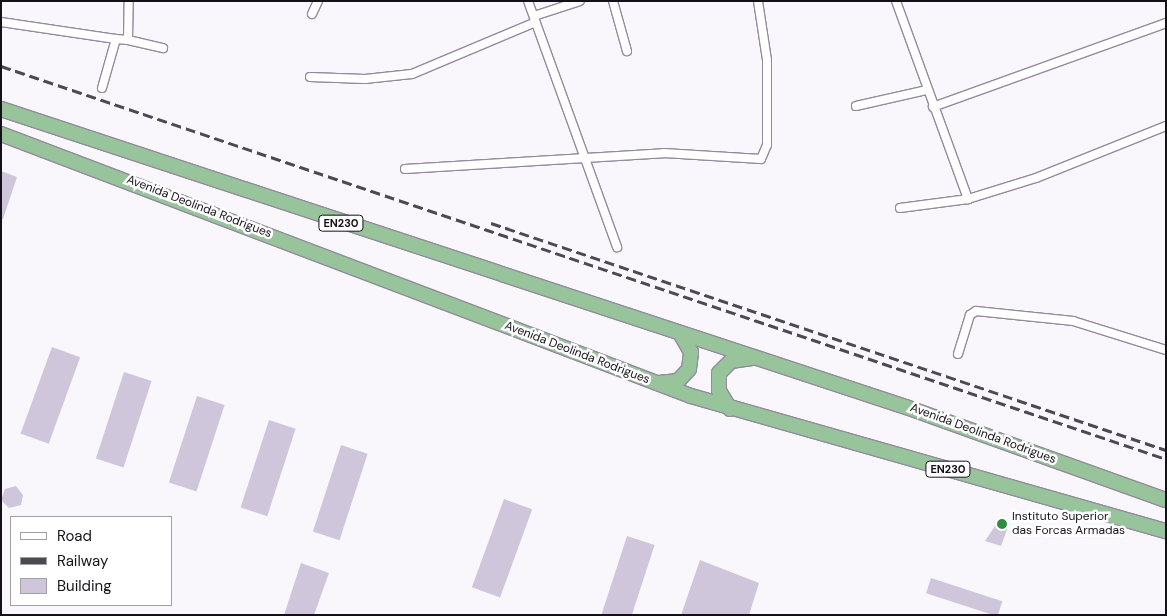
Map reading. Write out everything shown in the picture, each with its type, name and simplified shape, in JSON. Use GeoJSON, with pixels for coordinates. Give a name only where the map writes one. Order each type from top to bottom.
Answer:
{"type":"FeatureCollection","features":[{"type":"Feature","properties":{"kind":"highway","name":"Avenida Deolinda Rodrigues"},"geometry":{"type":"LineString","coordinates":[[1,109],[681,335],[758,358],[1166,500]]}},
{"type":"Feature","properties":{"kind":"highway","name":"Avenida Deolinda Rodrigues"},"geometry":{"type":"LineString","coordinates":[[1,134],[656,384],[730,409],[1166,531]]}},
{"type":"Feature","properties":{"kind":"highway"},"geometry":{"type":"LineString","coordinates":[[656,384],[678,381],[689,369],[691,352],[681,335]]}},
{"type":"Feature","properties":{"kind":"highway"},"geometry":{"type":"LineString","coordinates":[[730,409],[719,391],[719,373],[731,361],[758,358]]}},
{"type":"Feature","properties":{"kind":"street"},"geometry":{"type":"LineString","coordinates":[[128,40],[129,1]]}},
{"type":"Feature","properties":{"kind":"street"},"geometry":{"type":"LineString","coordinates":[[312,14],[318,1]]}},
{"type":"Feature","properties":{"kind":"street"},"geometry":{"type":"LineString","coordinates":[[528,1],[587,156],[617,247]]}},
{"type":"Feature","properties":{"kind":"street"},"geometry":{"type":"LineString","coordinates":[[310,77],[365,79],[412,74],[580,1]]}},
{"type":"Feature","properties":{"kind":"street"},"geometry":{"type":"LineString","coordinates":[[614,1],[627,51]]}},
{"type":"Feature","properties":{"kind":"street"},"geometry":{"type":"LineString","coordinates":[[405,170],[587,156],[764,157],[767,60],[758,1]]}},
{"type":"Feature","properties":{"kind":"street"},"geometry":{"type":"LineString","coordinates":[[898,2],[933,107],[968,199]]}},
{"type":"Feature","properties":{"kind":"street"},"geometry":{"type":"LineString","coordinates":[[1,22],[128,40],[162,48]]}},
{"type":"Feature","properties":{"kind":"street"},"geometry":{"type":"LineString","coordinates":[[933,107],[1166,23]]}},
{"type":"Feature","properties":{"kind":"street"},"geometry":{"type":"LineString","coordinates":[[102,88],[116,39]]}},
{"type":"Feature","properties":{"kind":"street"},"geometry":{"type":"LineString","coordinates":[[856,106],[927,90]]}},
{"type":"Feature","properties":{"kind":"street"},"geometry":{"type":"LineString","coordinates":[[900,208],[968,199],[1036,178],[1166,126]]}},
{"type":"Feature","properties":{"kind":"street"},"geometry":{"type":"LineString","coordinates":[[958,354],[970,315],[976,311],[1073,321],[1166,350]]}},
{"type":"Feature","properties":{"kind":"building"},"geometry":{"type":"Polygon","coordinates":[[[1,171],[17,177],[3,219],[1,219],[1,171]]]}},
{"type":"Feature","properties":{"kind":"building"},"geometry":{"type":"Polygon","coordinates":[[[52,347],[80,357],[49,444],[21,433],[52,347]]]}},
{"type":"Feature","properties":{"kind":"building"},"geometry":{"type":"Polygon","coordinates":[[[124,372],[152,381],[123,468],[96,459],[124,372]]]}},
{"type":"Feature","properties":{"kind":"building"},"geometry":{"type":"Polygon","coordinates":[[[197,396],[225,405],[196,492],[169,483],[197,396]]]}},
{"type":"Feature","properties":{"kind":"building"},"geometry":{"type":"Polygon","coordinates":[[[269,420],[296,429],[267,516],[241,507],[269,420]]]}},
{"type":"Feature","properties":{"kind":"building"},"geometry":{"type":"Polygon","coordinates":[[[341,445],[368,454],[340,540],[313,532],[341,445]]]}},
{"type":"Feature","properties":{"kind":"building"},"geometry":{"type":"Polygon","coordinates":[[[16,486],[23,495],[21,505],[9,508],[1,500],[5,489],[16,486]]]}},
{"type":"Feature","properties":{"kind":"building"},"geometry":{"type":"Polygon","coordinates":[[[504,499],[532,509],[500,598],[472,587],[504,499]]]}},
{"type":"Feature","properties":{"kind":"building"},"geometry":{"type":"Polygon","coordinates":[[[997,523],[1008,527],[1001,546],[985,541],[997,523]]]}},
{"type":"Feature","properties":{"kind":"building"},"geometry":{"type":"Polygon","coordinates":[[[627,536],[655,545],[632,615],[601,615],[627,536]]]}},
{"type":"Feature","properties":{"kind":"building"},"geometry":{"type":"Polygon","coordinates":[[[700,560],[759,583],[749,615],[681,615],[700,560]]]}},
{"type":"Feature","properties":{"kind":"building"},"geometry":{"type":"Polygon","coordinates":[[[301,563],[329,573],[314,615],[284,615],[301,563]]]}},
{"type":"Feature","properties":{"kind":"building"},"geometry":{"type":"Polygon","coordinates":[[[931,578],[1002,601],[998,615],[993,615],[926,593],[931,578]]]}},
{"type":"Feature","properties":{"kind":"railway"},"geometry":{"type":"LineString","coordinates":[[1,66],[1166,459]]}},
{"type":"Feature","properties":{"kind":"railway"},"geometry":{"type":"LineString","coordinates":[[491,223],[1166,450]]}},
{"type":"Feature","properties":{"kind":"place","name":"Instituto Superior das Forcas Armadas"},"geometry":{"type":"Point","coordinates":[1002,524]}}]}
